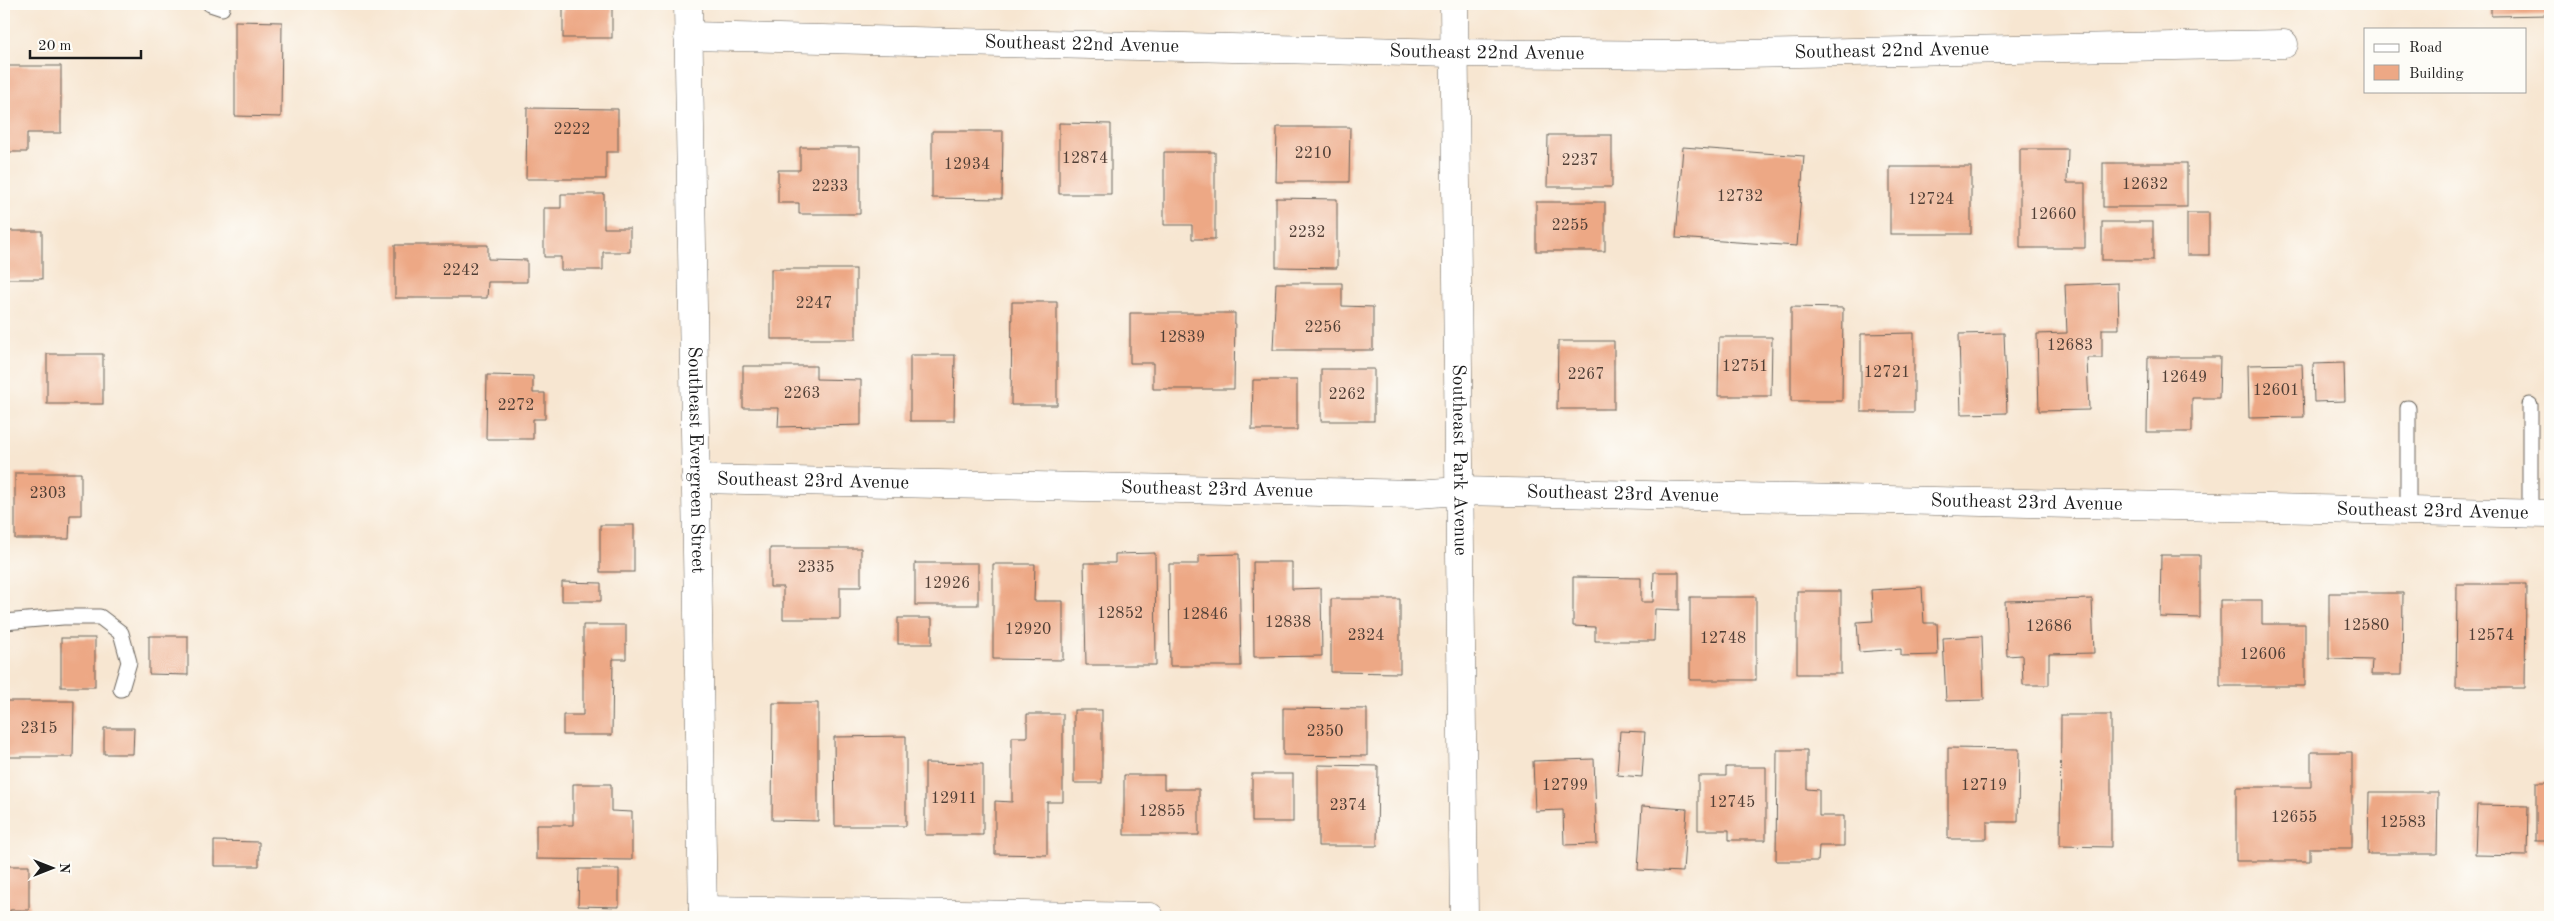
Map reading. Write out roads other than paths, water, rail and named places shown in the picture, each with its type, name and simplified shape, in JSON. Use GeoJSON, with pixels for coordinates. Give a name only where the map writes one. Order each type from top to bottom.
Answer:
{"type":"FeatureCollection","features":[{"type":"Feature","properties":{"kind":"street","name":"Southeast Evergreen Street"},"geometry":{"type":"LineString","coordinates":[[688,4],[703,913]]}},
{"type":"Feature","properties":{"kind":"street","name":"Southeast Park Avenue"},"geometry":{"type":"LineString","coordinates":[[1454,4],[1464,917]]}},
{"type":"Feature","properties":{"kind":"street","name":"Southeast 22nd Avenue"},"geometry":{"type":"LineString","coordinates":[[688,36],[1454,53],[1684,55],[2284,44]]}},
{"type":"Feature","properties":{"kind":"street","name":"Southeast 23rd Avenue"},"geometry":{"type":"LineString","coordinates":[[695,479],[1408,494],[1459,491],[2540,514]]}},
{"type":"Feature","properties":{"kind":"street"},"geometry":{"type":"LineString","coordinates":[[703,913],[1150,917]]}},
{"type":"Feature","properties":{"kind":"lane"},"geometry":{"type":"LineString","coordinates":[[2530,405],[2540,514]]}},
{"type":"Feature","properties":{"kind":"lane"},"geometry":{"type":"LineString","coordinates":[[2408,408],[2408,511]]}},
{"type":"Feature","properties":{"kind":"lane"},"geometry":{"type":"LineString","coordinates":[[4,622],[63,617],[100,617],[121,633],[129,662],[121,689]]}}]}
